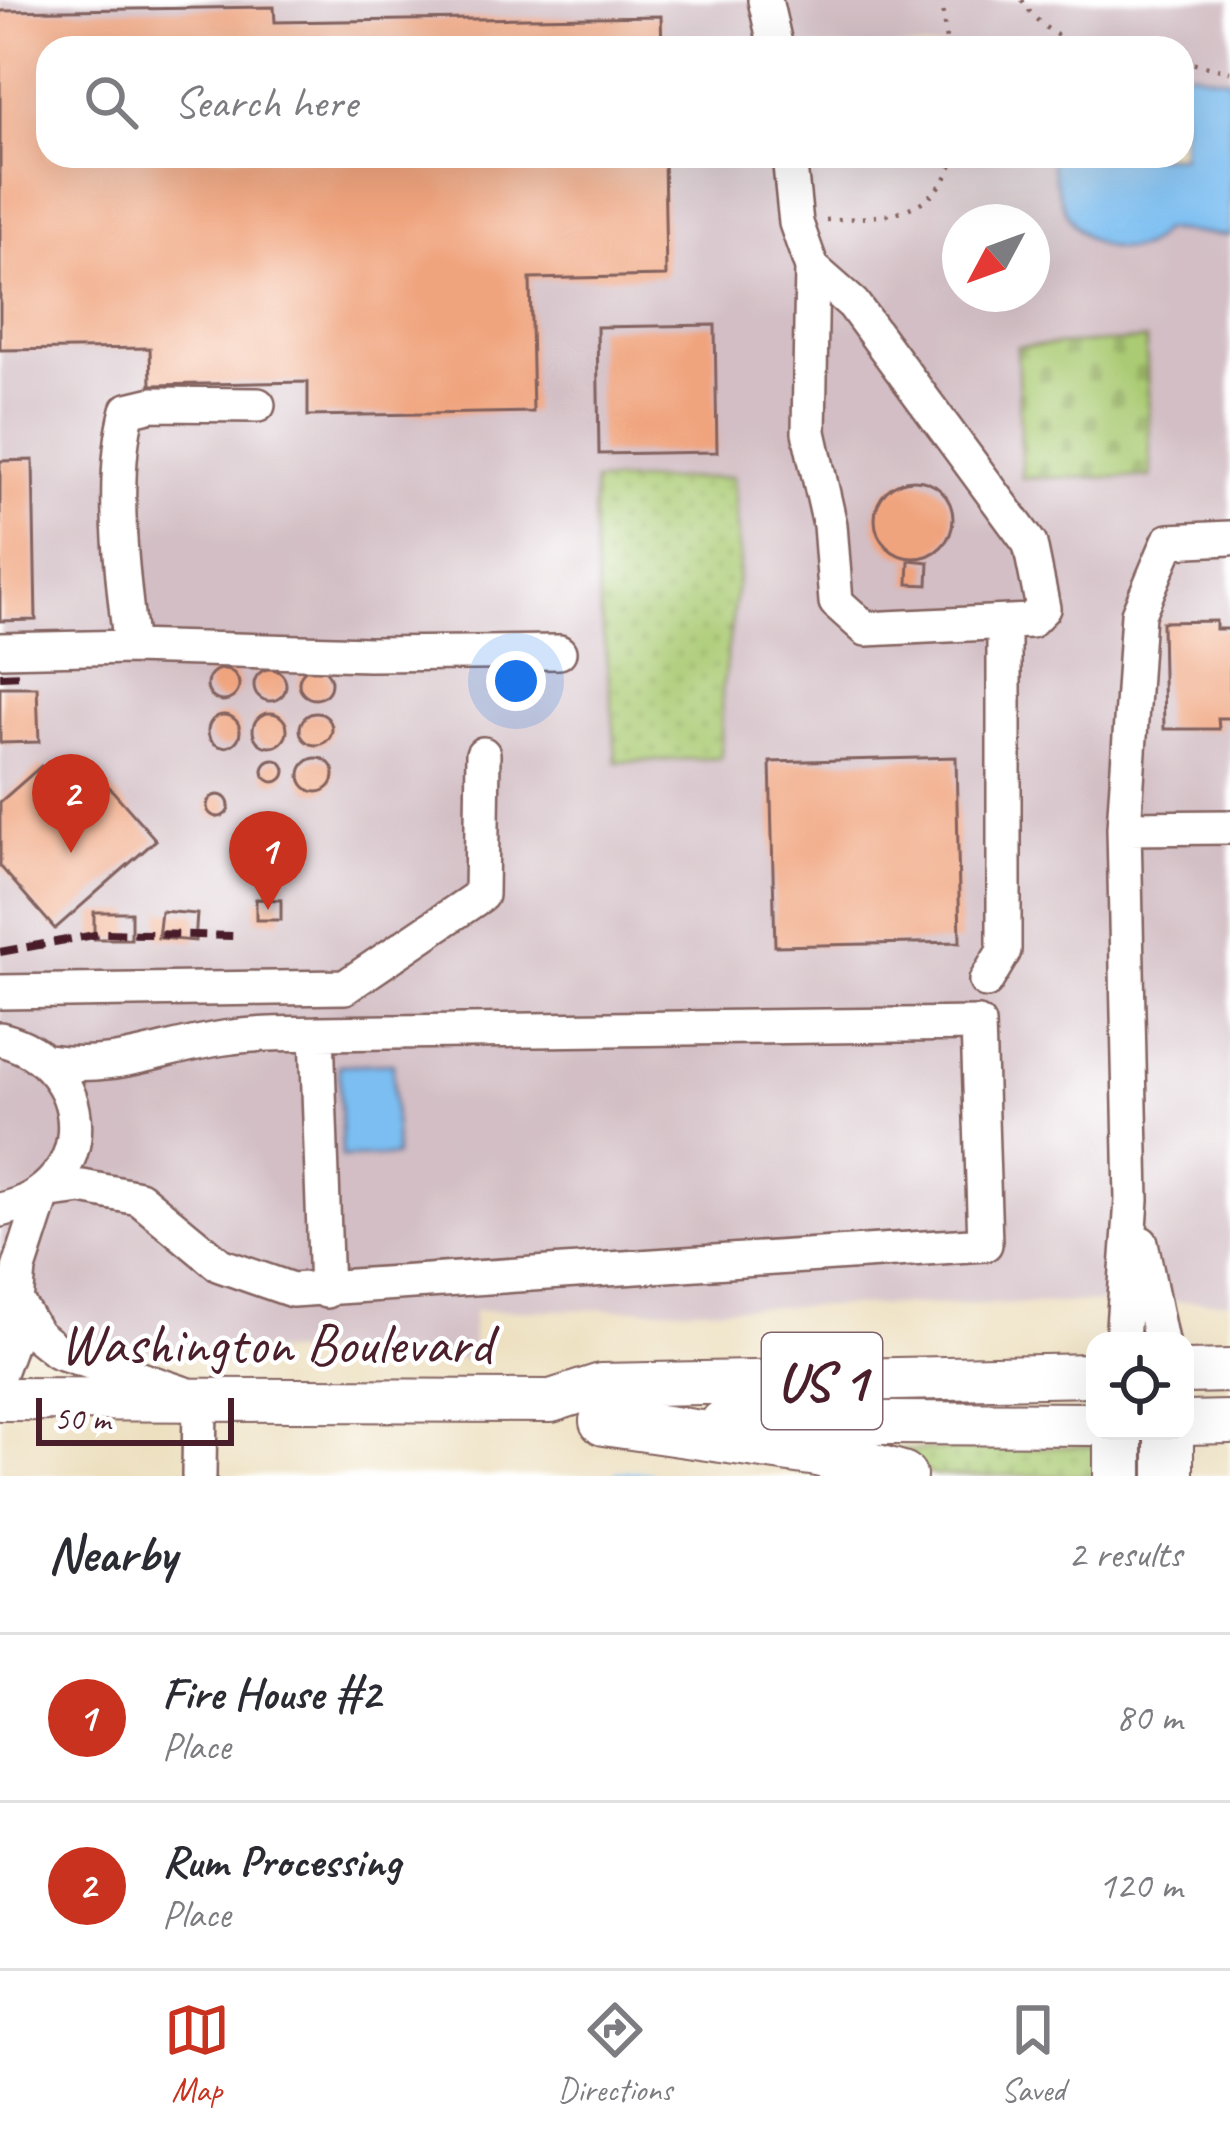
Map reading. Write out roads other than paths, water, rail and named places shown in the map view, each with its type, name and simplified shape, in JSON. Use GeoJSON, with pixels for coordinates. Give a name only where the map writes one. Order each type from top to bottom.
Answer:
{"type":"FeatureCollection","features":[{"type":"Feature","properties":{"kind":"highway"},"geometry":{"type":"LineString","coordinates":[[604,1421],[818,1452],[902,1476]]}},
{"type":"Feature","properties":{"kind":"highway"},"geometry":{"type":"LineString","coordinates":[[1118,1440],[1118,1476]]}},
{"type":"Feature","properties":{"kind":"highway"},"geometry":{"type":"LineString","coordinates":[[1169,1440],[1169,1476]]}},
{"type":"Feature","properties":{"kind":"main road"},"geometry":{"type":"LineString","coordinates":[[1194,1372],[1230,1371]]}},
{"type":"Feature","properties":{"kind":"main road","name":"Washington Boulevard"},"geometry":{"type":"LineString","coordinates":[[0,1399],[551,1401],[601,1385],[1086,1375]]}},
{"type":"Feature","properties":{"kind":"main road","name":"Washington Boulevard"},"geometry":{"type":"LineString","coordinates":[[551,1401],[604,1421],[1086,1424]]}},
{"type":"Feature","properties":{"kind":"main road"},"geometry":{"type":"LineString","coordinates":[[1194,1423],[1230,1422]]}},
{"type":"Feature","properties":{"kind":"lane"},"geometry":{"type":"LineString","coordinates":[[765,0],[773,36]]}},
{"type":"Feature","properties":{"kind":"lane"},"geometry":{"type":"LineString","coordinates":[[790,168],[796,223],[812,268],[809,432],[830,525],[836,602],[866,629],[1004,626],[1030,621],[1043,608],[1030,544],[854,304],[812,268]]}},
{"type":"Feature","properties":{"kind":"lane"},"geometry":{"type":"LineString","coordinates":[[131,647],[120,439],[128,410],[153,404],[257,405]]}},
{"type":"Feature","properties":{"kind":"lane"},"geometry":{"type":"LineString","coordinates":[[1123,1332],[1132,1200],[1124,828],[1138,614],[1168,541],[1230,538]]}},
{"type":"Feature","properties":{"kind":"lane"},"geometry":{"type":"LineString","coordinates":[[986,981],[1004,951],[1004,626]]}},
{"type":"Feature","properties":{"kind":"lane"},"geometry":{"type":"LineString","coordinates":[[0,650],[559,652]]}},
{"type":"Feature","properties":{"kind":"lane"},"geometry":{"type":"LineString","coordinates":[[0,992],[345,986],[481,895],[483,754]]}},
{"type":"Feature","properties":{"kind":"lane"},"geometry":{"type":"LineString","coordinates":[[1124,828],[1230,827]]}},
{"type":"Feature","properties":{"kind":"lane"},"geometry":{"type":"LineString","coordinates":[[0,1210],[44,1192],[117,1190],[139,1198],[220,1265],[292,1290],[985,1244],[978,1024],[232,1036],[126,1064],[87,1067],[48,1061]]}},
{"type":"Feature","properties":{"kind":"lane"},"geometry":{"type":"LineString","coordinates":[[317,1033],[326,1291]]}},
{"type":"Feature","properties":{"kind":"lane"},"geometry":{"type":"LineString","coordinates":[[0,1039],[24,1045],[48,1061],[66,1085],[74,1129],[62,1171],[44,1192],[19,1269],[14,1335],[0,1370]]}},
{"type":"Feature","properties":{"kind":"lane"},"geometry":{"type":"LineString","coordinates":[[1132,1200],[1159,1332]]}},
{"type":"Feature","properties":{"kind":"lane"},"geometry":{"type":"LineString","coordinates":[[17,1302],[37,1335],[58,1351],[200,1399],[199,1476]]}},
{"type":"Feature","properties":{"kind":"water"},"geometry":{"type":"Polygon","coordinates":[[[1194,72],[1230,79],[1230,236],[1162,230],[1139,248],[1103,246],[1078,229],[1057,188],[1053,168],[1194,168],[1194,72]]]}},
{"type":"Feature","properties":{"kind":"water"},"geometry":{"type":"Polygon","coordinates":[[[393,1063],[396,1156],[342,1157],[339,1065],[393,1063]]]}},
{"type":"Feature","properties":{"kind":"waterway"},"geometry":{"type":"LineString","coordinates":[[618,1475],[650,1476]]}},
{"type":"Feature","properties":{"kind":"railway"},"geometry":{"type":"LineString","coordinates":[[0,676],[24,675]]}},
{"type":"Feature","properties":{"kind":"railway"},"geometry":{"type":"LineString","coordinates":[[0,952],[105,933],[237,936]]}},
{"type":"Feature","properties":{"kind":"place","name":"Rum Processing"},"geometry":{"type":"Point","coordinates":[71,853]}},
{"type":"Feature","properties":{"kind":"place","name":"Fire House #2"},"geometry":{"type":"Point","coordinates":[268,910]}}]}
